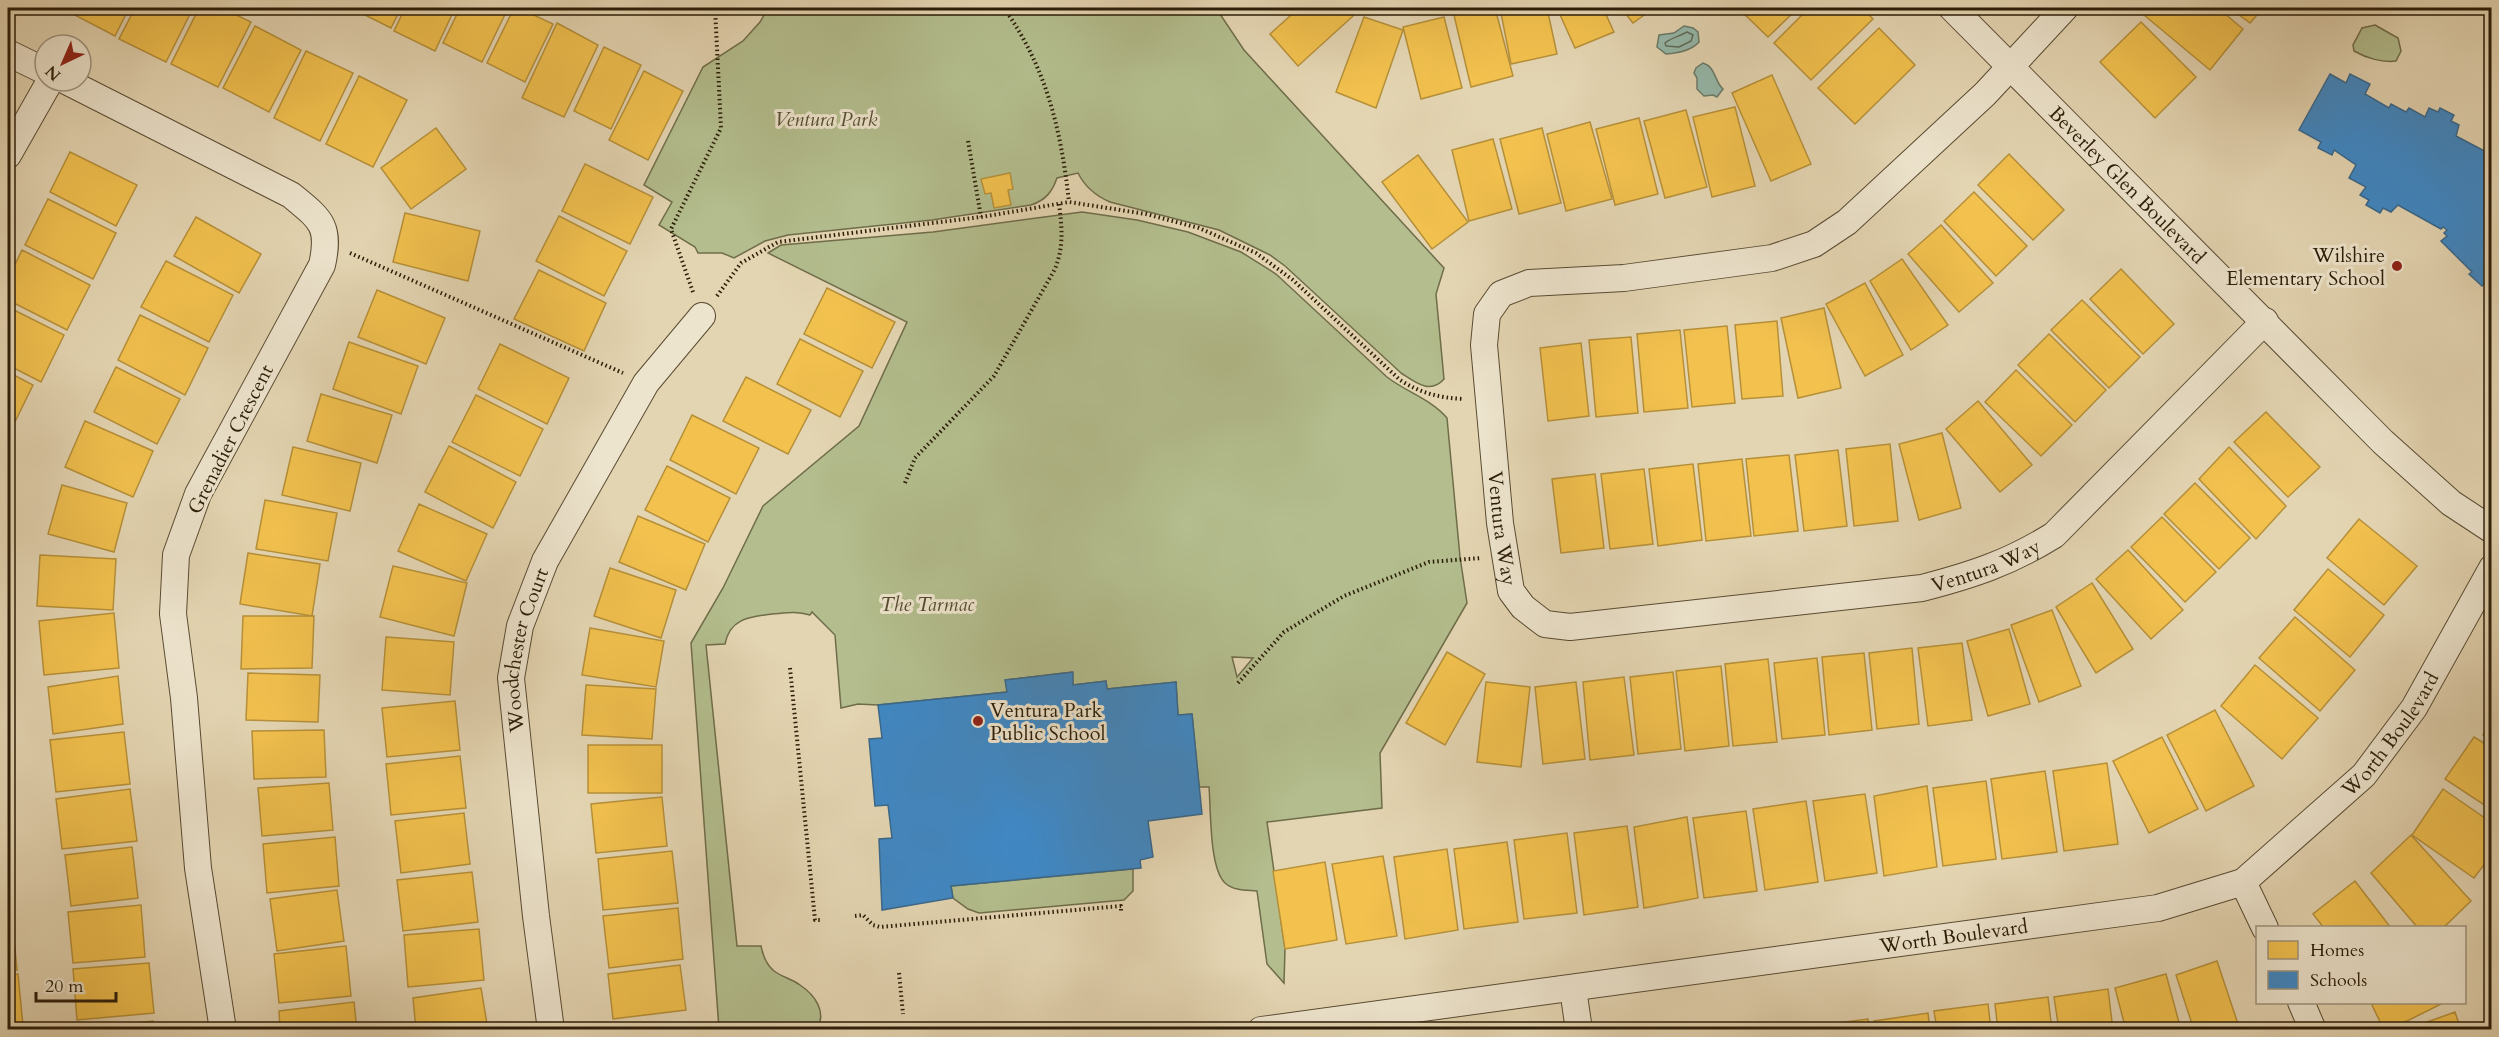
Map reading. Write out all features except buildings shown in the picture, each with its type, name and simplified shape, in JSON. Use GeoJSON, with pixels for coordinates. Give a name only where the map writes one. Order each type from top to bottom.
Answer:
{"type":"FeatureCollection","features":[{"type":"Feature","properties":{"kind":"street","name":"Beverley Glen Boulevard"},"geometry":{"type":"LineString","coordinates":[[1952,8],[2383,442],[2451,503],[2492,530]]}},
{"type":"Feature","properties":{"kind":"street","name":"Ventura Way"},"geometry":{"type":"LineString","coordinates":[[2065,8],[1985,94],[1847,222],[1814,244],[1772,258],[1624,278],[1528,283],[1501,294],[1487,314],[1484,345],[1500,523],[1511,591],[1523,607],[1545,624],[1570,627],[1922,588],[1975,574],[2023,555],[2054,535],[2265,321]]}},
{"type":"Feature","properties":{"kind":"street"},"geometry":{"type":"LineString","coordinates":[[8,53],[33,65]]}},
{"type":"Feature","properties":{"kind":"street"},"geometry":{"type":"LineString","coordinates":[[8,155],[43,93]]}},
{"type":"Feature","properties":{"kind":"street"},"geometry":{"type":"LineString","coordinates":[[90,93],[291,195],[319,218],[327,243]]}},
{"type":"Feature","properties":{"kind":"street","name":"Grenadier Crescent"},"geometry":{"type":"LineString","coordinates":[[223,1029],[198,868],[184,698],[173,614],[176,555],[198,494],[322,265],[327,243]]}},
{"type":"Feature","properties":{"kind":"street","name":"Woodchester Court"},"geometry":{"type":"LineString","coordinates":[[551,1029],[536,916],[511,678],[520,626],[545,561],[646,383],[702,316]]}},
{"type":"Feature","properties":{"kind":"street","name":"Worth Boulevard"},"geometry":{"type":"LineString","coordinates":[[1261,1029],[1573,989],[2158,908],[2243,882],[2364,775],[2414,708],[2492,568]]}},
{"type":"Feature","properties":{"kind":"street"},"geometry":{"type":"LineString","coordinates":[[2243,882],[2265,926]]}},
{"type":"Feature","properties":{"kind":"street"},"geometry":{"type":"LineString","coordinates":[[1573,989],[1579,1029]]}},
{"type":"Feature","properties":{"kind":"street"},"geometry":{"type":"LineString","coordinates":[[2302,1004],[2313,1029]]}},
{"type":"Feature","properties":{"kind":"path"},"geometry":{"type":"LineString","coordinates":[[702,316],[671,229],[721,128],[715,8]]}},
{"type":"Feature","properties":{"kind":"path"},"geometry":{"type":"LineString","coordinates":[[1004,8],[1026,43],[1046,87],[1060,136],[1069,202]]}},
{"type":"Feature","properties":{"kind":"path"},"geometry":{"type":"LineString","coordinates":[[968,141],[981,218]]}},
{"type":"Feature","properties":{"kind":"path"},"geometry":{"type":"LineString","coordinates":[[702,316],[741,263],[778,242],[981,218],[1069,202],[1174,221],[1199,228],[1238,244],[1284,272],[1388,371],[1410,387],[1432,396],[1489,400]]}},
{"type":"Feature","properties":{"kind":"path"},"geometry":{"type":"LineString","coordinates":[[905,483],[915,458],[993,376],[1055,269],[1061,254],[1063,237],[1059,204]]}},
{"type":"Feature","properties":{"kind":"path"},"geometry":{"type":"LineString","coordinates":[[327,243],[646,383]]}},
{"type":"Feature","properties":{"kind":"path"},"geometry":{"type":"LineString","coordinates":[[1238,683],[1284,632],[1344,596],[1429,562],[1506,556]]}},
{"type":"Feature","properties":{"kind":"path"},"geometry":{"type":"LineString","coordinates":[[790,668],[815,920],[821,920]]}},
{"type":"Feature","properties":{"kind":"path"},"geometry":{"type":"LineString","coordinates":[[855,916],[863,915],[873,925],[879,927],[1121,906],[1121,911]]}},
{"type":"Feature","properties":{"kind":"path"},"geometry":{"type":"LineString","coordinates":[[899,973],[903,1014]]}},
{"type":"Feature","properties":{"kind":"green space","name":"Ventura Park"},"geometry":{"type":"Polygon","coordinates":[[[768,8],[1216,8],[1244,50],[1444,268],[1436,294],[1444,379],[1439,384],[1428,387],[1401,373],[1285,266],[1270,255],[1219,230],[1110,202],[1091,190],[1078,173],[1057,178],[1048,195],[1031,205],[932,220],[788,235],[765,241],[734,258],[722,253],[698,253],[695,247],[659,225],[672,202],[644,185],[703,67],[743,41],[760,22],[768,8]]]}},
{"type":"Feature","properties":{"kind":"green space"},"geometry":{"type":"Polygon","coordinates":[[[2375,25],[2398,38],[2401,51],[2396,61],[2375,59],[2354,51],[2353,45],[2362,28],[2375,25]]]}},
{"type":"Feature","properties":{"kind":"green space","name":"The Tarmac"},"geometry":{"type":"Polygon","coordinates":[[[1082,212],[1137,220],[1188,232],[1241,252],[1276,274],[1387,377],[1434,406],[1447,418],[1460,557],[1467,603],[1380,753],[1382,808],[1267,822],[1285,949],[1284,983],[1267,964],[1257,891],[1240,890],[1225,883],[1216,865],[1213,852],[1209,787],[1199,787],[1192,714],[1178,715],[1176,682],[1107,689],[1106,681],[1073,685],[1072,672],[1006,680],[1007,692],[878,705],[858,704],[841,708],[835,635],[812,612],[810,615],[782,613],[742,620],[731,629],[725,644],[706,645],[737,946],[761,946],[765,960],[771,969],[800,985],[815,999],[820,1010],[820,1023],[817,1029],[719,1029],[691,643],[723,588],[763,506],[859,426],[907,322],[768,253],[781,245],[933,232],[1082,212]],[[1232,657],[1237,677],[1253,658],[1232,657]]]}},
{"type":"Feature","properties":{"kind":"green space"},"geometry":{"type":"Polygon","coordinates":[[[1133,869],[1133,891],[1124,900],[979,913],[968,909],[953,898],[951,886],[1133,869]]]}},
{"type":"Feature","properties":{"kind":"water"},"geometry":{"type":"Polygon","coordinates":[[[1684,26],[1698,32],[1699,42],[1696,45],[1684,51],[1666,54],[1657,47],[1659,35],[1674,33],[1684,26]]]}},
{"type":"Feature","properties":{"kind":"water"},"geometry":{"type":"Polygon","coordinates":[[[1703,63],[1713,71],[1723,89],[1717,97],[1704,96],[1697,89],[1697,78],[1694,73],[1696,68],[1703,63]]]}},
{"type":"Feature","properties":{"kind":"place","name":"Wilshire Elementary School"},"geometry":{"type":"Point","coordinates":[2397,266]}},
{"type":"Feature","properties":{"kind":"place","name":"Ventura Park Public School"},"geometry":{"type":"Point","coordinates":[978,721]}}]}
